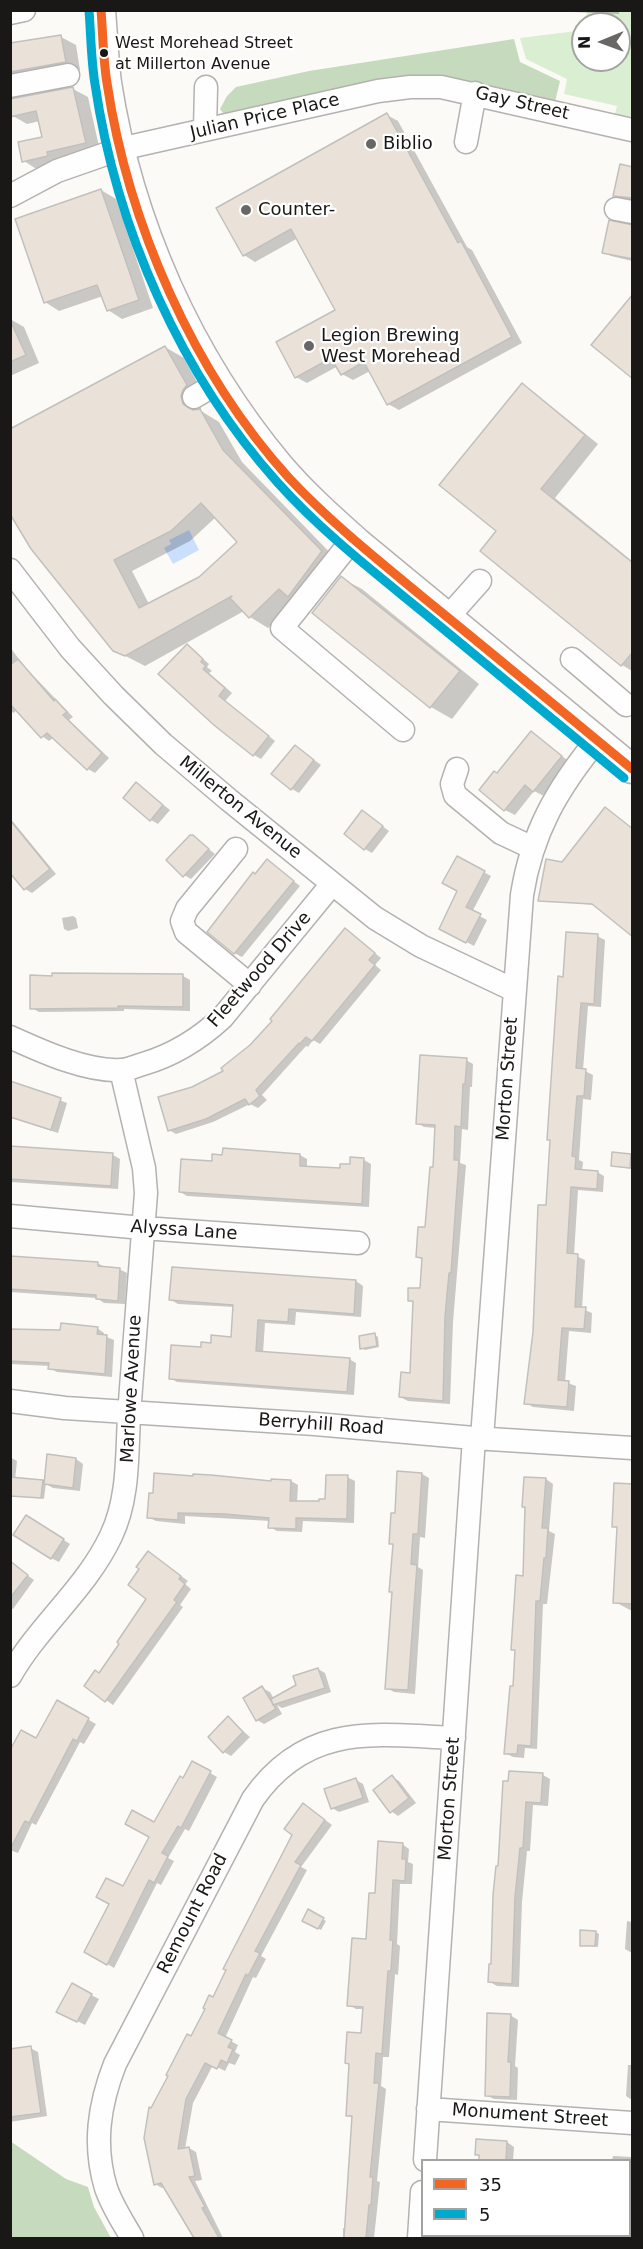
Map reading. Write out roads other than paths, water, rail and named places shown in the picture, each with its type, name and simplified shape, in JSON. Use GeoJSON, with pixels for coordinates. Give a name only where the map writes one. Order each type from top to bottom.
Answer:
{"type":"FeatureCollection","features":[{"type":"Feature","properties":{"kind":"main road"},"geometry":{"type":"LineString","coordinates":[[101,10],[108,84],[120,149],[154,255],[186,328],[218,383],[248,426],[281,468],[318,507],[633,769]]}},
{"type":"Feature","properties":{"kind":"street"},"geometry":{"type":"LineString","coordinates":[[10,13],[24,10]]}},
{"type":"Feature","properties":{"kind":"street"},"geometry":{"type":"LineString","coordinates":[[10,86],[68,75]]}},
{"type":"Feature","properties":{"kind":"street"},"geometry":{"type":"LineString","coordinates":[[205,130],[206,87]]}},
{"type":"Feature","properties":{"kind":"street","name":"Julian Price Place"},"geometry":{"type":"LineString","coordinates":[[120,149],[378,91],[410,87]]}},
{"type":"Feature","properties":{"kind":"street","name":"Gay Street"},"geometry":{"type":"LineString","coordinates":[[410,87],[441,87],[475,93],[633,130]]}},
{"type":"Feature","properties":{"kind":"street"},"geometry":{"type":"LineString","coordinates":[[466,142],[475,93]]}},
{"type":"Feature","properties":{"kind":"street"},"geometry":{"type":"LineString","coordinates":[[10,196],[57,171],[120,149]]}},
{"type":"Feature","properties":{"kind":"street"},"geometry":{"type":"LineString","coordinates":[[194,398],[218,383]]}},
{"type":"Feature","properties":{"kind":"street"},"geometry":{"type":"LineString","coordinates":[[353,538],[282,628],[404,730]]}},
{"type":"Feature","properties":{"kind":"street","name":"Millerton Avenue"},"geometry":{"type":"LineString","coordinates":[[10,570],[70,648],[146,728],[229,800],[375,918],[421,946],[514,990]]}},
{"type":"Feature","properties":{"kind":"street"},"geometry":{"type":"LineString","coordinates":[[448,617],[480,581]]}},
{"type":"Feature","properties":{"kind":"street"},"geometry":{"type":"LineString","coordinates":[[572,659],[626,705]]}},
{"type":"Feature","properties":{"kind":"street","name":"Morton Street"},"geometry":{"type":"LineString","coordinates":[[424,2159],[454,1738],[522,895],[533,848],[554,799],[572,770],[597,740]]}},
{"type":"Feature","properties":{"kind":"street"},"geometry":{"type":"LineString","coordinates":[[457,769],[452,784],[455,795],[501,833],[533,848]]}},
{"type":"Feature","properties":{"kind":"street"},"geometry":{"type":"LineString","coordinates":[[236,849],[187,909],[182,921],[186,932],[250,985]]}},
{"type":"Feature","properties":{"kind":"street","name":"Fleetwood Drive"},"geometry":{"type":"LineString","coordinates":[[10,1037],[64,1060],[121,1070],[157,1060],[183,1049],[204,1035],[250,985],[332,884]]}},
{"type":"Feature","properties":{"kind":"street","name":"Marlowe Avenue"},"geometry":{"type":"LineString","coordinates":[[10,1676],[98,1562],[112,1534],[122,1504],[127,1472],[129,1413],[146,1193],[144,1168],[121,1070]]}},
{"type":"Feature","properties":{"kind":"street","name":"Alyssa Lane"},"geometry":{"type":"LineString","coordinates":[[10,1216],[358,1243]]}},
{"type":"Feature","properties":{"kind":"street","name":"Berryhill Road"},"geometry":{"type":"LineString","coordinates":[[10,1401],[129,1413],[315,1424],[633,1448]]}},
{"type":"Feature","properties":{"kind":"street","name":"Remount Road"},"geometry":{"type":"LineString","coordinates":[[132,2238],[106,2189],[100,2161],[99,2119],[105,2091],[115,2064],[260,1788],[289,1761],[311,1748],[336,1739],[368,1734],[454,1738]]}},
{"type":"Feature","properties":{"kind":"street","name":"Monument Street"},"geometry":{"type":"LineString","coordinates":[[428,2109],[633,2123]]}},
{"type":"Feature","properties":{"kind":"street"},"geometry":{"type":"LineString","coordinates":[[419,2238],[421,2215]]}},
{"type":"Feature","properties":{"kind":"water"},"geometry":{"type":"Polygon","coordinates":[[[189,530],[199,550],[173,564],[164,548],[171,544],[169,540],[189,530]]]}},
{"type":"Feature","properties":{"kind":"place","name":"West Morehead Street at Millerton Avenue"},"geometry":{"type":"Point","coordinates":[104,53]}},
{"type":"Feature","properties":{"kind":"place","name":"Biblio"},"geometry":{"type":"Point","coordinates":[371,144]}},
{"type":"Feature","properties":{"kind":"place","name":"Counter-"},"geometry":{"type":"Point","coordinates":[246,210]}},
{"type":"Feature","properties":{"kind":"place","name":"Legion Brewing West Morehead"},"geometry":{"type":"Point","coordinates":[309,346]}}]}
